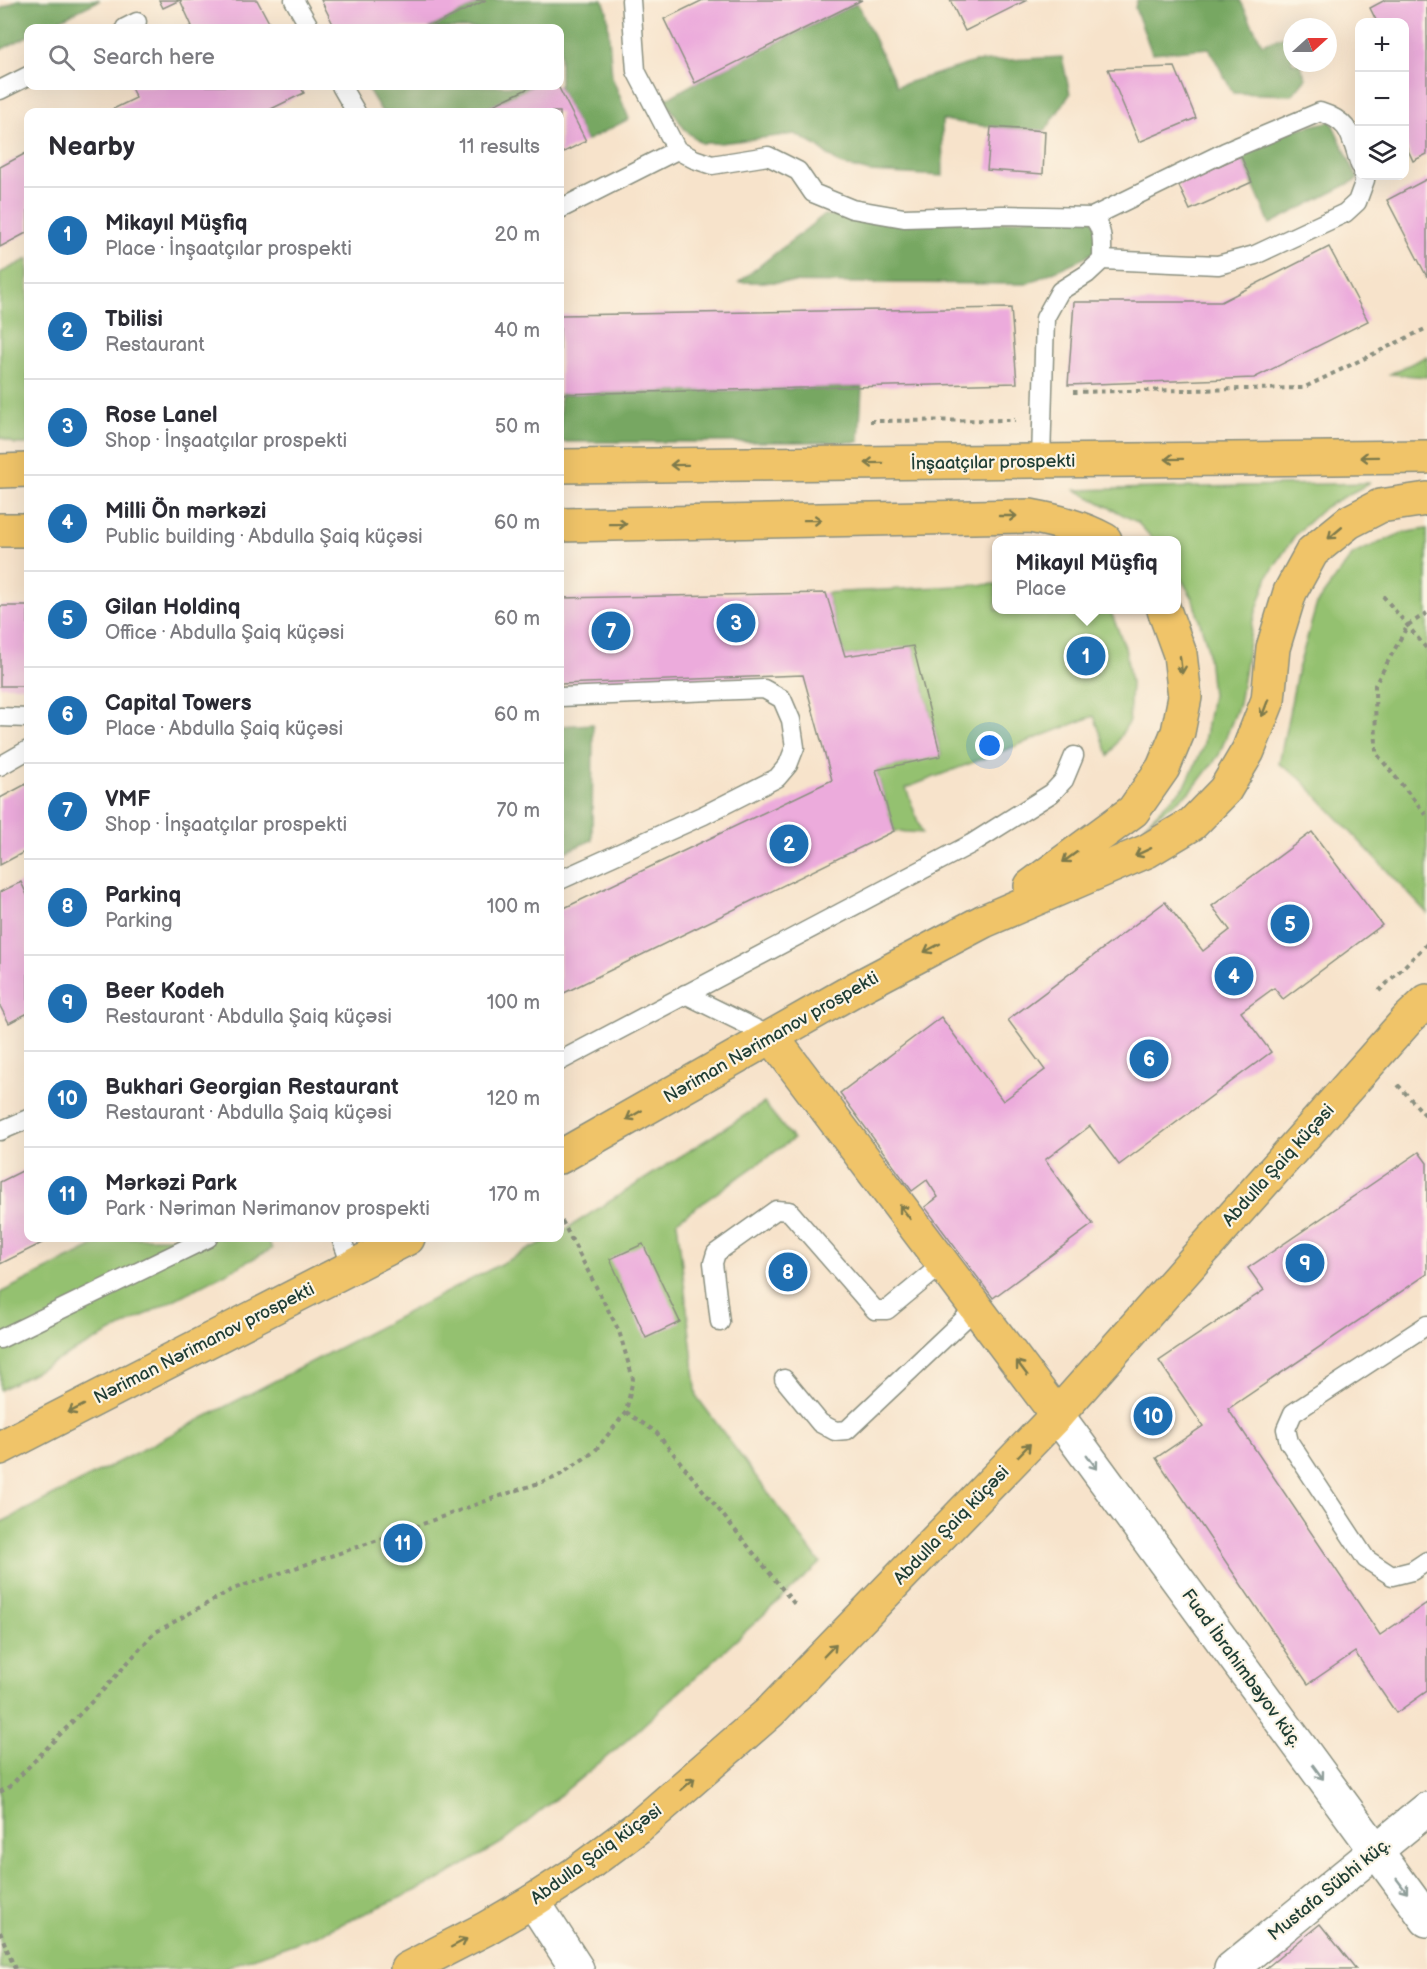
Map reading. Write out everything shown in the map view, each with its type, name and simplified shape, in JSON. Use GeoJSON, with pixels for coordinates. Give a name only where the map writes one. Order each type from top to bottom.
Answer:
{"type":"FeatureCollection","features":[{"type":"Feature","properties":{"kind":"main road","name":"İnşaatçılar prospekti"},"geometry":{"type":"LineString","coordinates":[[564,466],[1427,457]]}},
{"type":"Feature","properties":{"kind":"main road"},"geometry":{"type":"LineString","coordinates":[[0,471],[24,470]]}},
{"type":"Feature","properties":{"kind":"main road"},"geometry":{"type":"LineString","coordinates":[[984,921],[1147,851],[1192,824],[1225,790],[1248,751],[1269,700],[1273,648],[1290,592],[1312,552],[1349,522],[1380,506],[1427,499]]}},
{"type":"Feature","properties":{"kind":"main road"},"geometry":{"type":"LineString","coordinates":[[564,525],[1029,516],[1062,522],[1098,536]]}},
{"type":"Feature","properties":{"kind":"main road"},"geometry":{"type":"LineString","coordinates":[[0,530],[24,530]]}},
{"type":"Feature","properties":{"kind":"main road"},"geometry":{"type":"LineString","coordinates":[[984,921],[1133,811],[1163,768],[1178,732],[1185,697],[1180,654],[1166,614]]}},
{"type":"Feature","properties":{"kind":"main road","name":"Nəriman Nərimanov prospekti"},"geometry":{"type":"LineString","coordinates":[[564,1155],[857,988],[984,921]]}},
{"type":"Feature","properties":{"kind":"main road","name":"Abdulla Şaiq küçəsi"},"geometry":{"type":"LineString","coordinates":[[407,1969],[485,1929],[576,1873],[638,1827],[770,1712],[1057,1415],[1408,1019],[1427,1002]]}},
{"type":"Feature","properties":{"kind":"main road"},"geometry":{"type":"LineString","coordinates":[[772,1037],[1057,1415]]}},
{"type":"Feature","properties":{"kind":"main road","name":"Nəriman Nərimanov prospekti"},"geometry":{"type":"LineString","coordinates":[[0,1448],[346,1252],[390,1242]]}},
{"type":"Feature","properties":{"kind":"street","name":"Fuad İbrahimbəyov küç."},"geometry":{"type":"LineString","coordinates":[[1057,1415],[1427,1920]]}},
{"type":"Feature","properties":{"kind":"street","name":"Mustafa Sübhi küç."},"geometry":{"type":"LineString","coordinates":[[1231,1969],[1427,1809]]}},
{"type":"Feature","properties":{"kind":"street"},"geometry":{"type":"LineString","coordinates":[[533,1901],[577,1969]]}},
{"type":"Feature","properties":{"kind":"lane"},"geometry":{"type":"LineString","coordinates":[[294,0],[308,24]]}},
{"type":"Feature","properties":{"kind":"lane"},"geometry":{"type":"LineString","coordinates":[[631,0],[636,71],[677,150],[712,165],[768,156],[798,171],[813,193],[852,209],[904,218],[1003,215],[1092,217],[1225,152],[1320,112],[1333,116],[1346,127],[1355,153]]}},
{"type":"Feature","properties":{"kind":"lane"},"geometry":{"type":"LineString","coordinates":[[0,90],[24,78]]}},
{"type":"Feature","properties":{"kind":"lane"},"geometry":{"type":"LineString","coordinates":[[343,90],[354,108]]}},
{"type":"Feature","properties":{"kind":"lane"},"geometry":{"type":"LineString","coordinates":[[564,207],[677,150]]}},
{"type":"Feature","properties":{"kind":"lane"},"geometry":{"type":"LineString","coordinates":[[1041,461],[1046,318],[1060,291],[1087,274],[1102,260],[1218,265],[1256,255],[1345,213],[1357,202],[1365,180]]}},
{"type":"Feature","properties":{"kind":"lane"},"geometry":{"type":"LineString","coordinates":[[1092,217],[1097,221],[1101,231],[1102,260]]}},
{"type":"Feature","properties":{"kind":"lane"},"geometry":{"type":"LineString","coordinates":[[564,697],[764,689],[782,699],[791,720],[795,747],[788,765],[777,777],[704,815],[564,878]]}},
{"type":"Feature","properties":{"kind":"lane"},"geometry":{"type":"LineString","coordinates":[[0,717],[24,718]]}},
{"type":"Feature","properties":{"kind":"lane"},"geometry":{"type":"LineString","coordinates":[[0,766],[24,752]]}},
{"type":"Feature","properties":{"kind":"lane"},"geometry":{"type":"LineString","coordinates":[[564,1059],[971,844],[1052,793],[1064,780],[1074,756]]}},
{"type":"Feature","properties":{"kind":"lane"},"geometry":{"type":"LineString","coordinates":[[685,994],[772,1037]]}},
{"type":"Feature","properties":{"kind":"lane"},"geometry":{"type":"LineString","coordinates":[[0,1131],[24,1121]]}},
{"type":"Feature","properties":{"kind":"lane"},"geometry":{"type":"LineString","coordinates":[[720,1322],[712,1263],[716,1253],[776,1210],[789,1211],[875,1310],[887,1310],[944,1263]]}},
{"type":"Feature","properties":{"kind":"lane"},"geometry":{"type":"LineString","coordinates":[[0,1339],[200,1242]]}},
{"type":"Feature","properties":{"kind":"lane"},"geometry":{"type":"LineString","coordinates":[[784,1379],[820,1423],[835,1431],[847,1430],[977,1307]]}},
{"type":"Feature","properties":{"kind":"lane"},"geometry":{"type":"LineString","coordinates":[[1427,1326],[1293,1413],[1286,1429],[1289,1442],[1366,1559],[1392,1576],[1412,1571],[1427,1561]]}},
{"type":"Feature","properties":{"kind":"path"},"geometry":{"type":"LineString","coordinates":[[870,421],[1017,420],[1069,392],[1303,388],[1427,328]]}},
{"type":"Feature","properties":{"kind":"path"},"geometry":{"type":"LineString","coordinates":[[1383,596],[1427,649]]}},
{"type":"Feature","properties":{"kind":"path"},"geometry":{"type":"LineString","coordinates":[[1427,613],[1408,625],[1376,684],[1376,753],[1427,816]]}},
{"type":"Feature","properties":{"kind":"path"},"geometry":{"type":"LineString","coordinates":[[1379,992],[1427,944]]}},
{"type":"Feature","properties":{"kind":"path"},"geometry":{"type":"LineString","coordinates":[[1391,1078],[1427,1117]]}},
{"type":"Feature","properties":{"kind":"path"},"geometry":{"type":"LineString","coordinates":[[0,1792],[10,1786],[98,1696],[154,1633],[233,1589],[557,1478],[595,1451],[626,1412],[633,1379],[619,1331],[564,1225]]}},
{"type":"Feature","properties":{"kind":"path"},"geometry":{"type":"LineString","coordinates":[[626,1412],[656,1432],[797,1608]]}},
{"type":"Feature","properties":{"kind":"path"},"geometry":{"type":"LineString","coordinates":[[0,1932],[15,1969]]}},
{"type":"Feature","properties":{"kind":"green space"},"geometry":{"type":"Polygon","coordinates":[[[18,0],[100,0],[51,24],[24,24],[24,38],[0,50],[0,9],[18,0]]]}},
{"type":"Feature","properties":{"kind":"green space"},"geometry":{"type":"Polygon","coordinates":[[[486,0],[603,0],[607,11],[612,77],[629,119],[586,141],[560,90],[564,90],[564,24],[437,24],[486,0]]]}},
{"type":"Feature","properties":{"kind":"green space"},"geometry":{"type":"Polygon","coordinates":[[[1137,0],[1240,0],[1262,44],[1283,37],[1283,72],[1303,72],[1306,78],[1292,95],[1233,93],[1209,48],[1152,53],[1135,8],[1137,0]]]}},
{"type":"Feature","properties":{"kind":"green space"},"geometry":{"type":"Polygon","coordinates":[[[857,3],[897,86],[975,62],[1062,57],[1070,94],[1045,131],[942,120],[943,176],[870,172],[840,164],[815,145],[795,134],[720,143],[701,143],[686,131],[665,100],[857,3]]]}},
{"type":"Feature","properties":{"kind":"green space"},"geometry":{"type":"Polygon","coordinates":[[[368,90],[525,90],[487,108],[380,108],[368,90]]]}},
{"type":"Feature","properties":{"kind":"green space"},"geometry":{"type":"Polygon","coordinates":[[[1331,121],[1355,173],[1356,180],[1270,224],[1235,143],[1331,121]]]}},
{"type":"Feature","properties":{"kind":"green space"},"geometry":{"type":"Polygon","coordinates":[[[1087,208],[1105,245],[1086,257],[1026,284],[739,282],[824,215],[998,223],[1087,208]]]}},
{"type":"Feature","properties":{"kind":"green space"},"geometry":{"type":"Polygon","coordinates":[[[24,261],[24,444],[15,444],[0,437],[0,273],[24,261]]]}},
{"type":"Feature","properties":{"kind":"green space"},"geometry":{"type":"Polygon","coordinates":[[[1427,356],[1427,377],[1390,374],[1427,356]]]}},
{"type":"Feature","properties":{"kind":"green space"},"geometry":{"type":"Polygon","coordinates":[[[862,387],[859,442],[564,442],[564,394],[862,387]]]}},
{"type":"Feature","properties":{"kind":"green space"},"geometry":{"type":"Polygon","coordinates":[[[1370,483],[1325,507],[1296,534],[1268,576],[1252,624],[1239,704],[1219,755],[1192,790],[1144,825],[1185,786],[1203,748],[1212,695],[1207,645],[1192,597],[1181,578],[1181,536],[1150,536],[1137,522],[1076,490],[1370,483]]]}},
{"type":"Feature","properties":{"kind":"green space"},"geometry":{"type":"Polygon","coordinates":[[[1427,529],[1427,913],[1299,777],[1279,764],[1297,673],[1317,603],[1353,554],[1402,533],[1427,529]]]}},
{"type":"Feature","properties":{"kind":"green space"},"geometry":{"type":"Polygon","coordinates":[[[992,584],[992,614],[1112,614],[1125,647],[1131,683],[1129,721],[1109,756],[1094,716],[906,788],[922,833],[894,831],[876,770],[941,755],[913,647],[845,656],[826,593],[992,584]]]}},
{"type":"Feature","properties":{"kind":"green space"},"geometry":{"type":"Polygon","coordinates":[[[593,724],[592,840],[564,852],[564,726],[593,724]]]}},
{"type":"Feature","properties":{"kind":"green space"},"geometry":{"type":"Polygon","coordinates":[[[764,1103],[793,1139],[677,1221],[697,1397],[820,1563],[626,1741],[503,1842],[437,1881],[315,1936],[221,1969],[0,1969],[0,1523],[543,1242],[564,1242],[564,1230],[764,1103]]]}},
{"type":"Feature","properties":{"kind":"green space"},"geometry":{"type":"Polygon","coordinates":[[[102,1242],[269,1242],[272,1249],[0,1390],[0,1293],[102,1242]]]}},
{"type":"Feature","properties":{"kind":"building"},"geometry":{"type":"Polygon","coordinates":[[[159,0],[180,0],[163,8],[159,0]]]}},
{"type":"Feature","properties":{"kind":"building"},"geometry":{"type":"Polygon","coordinates":[[[180,0],[257,0],[270,24],[191,24],[180,0]]]}},
{"type":"Feature","properties":{"kind":"building"},"geometry":{"type":"Polygon","coordinates":[[[321,0],[486,0],[437,24],[333,24],[321,0]]]}},
{"type":"Feature","properties":{"kind":"building"},"geometry":{"type":"Polygon","coordinates":[[[703,0],[862,0],[695,83],[664,19],[703,0]]]}},
{"type":"Feature","properties":{"kind":"building"},"geometry":{"type":"Polygon","coordinates":[[[950,0],[1027,0],[965,31],[950,0]]]}},
{"type":"Feature","properties":{"kind":"building"},"geometry":{"type":"Polygon","coordinates":[[[1385,0],[1427,0],[1427,154],[1413,161],[1409,152],[1409,18],[1375,18],[1370,8],[1385,0]]]}},
{"type":"Feature","properties":{"kind":"building"},"geometry":{"type":"Polygon","coordinates":[[[1175,67],[1196,118],[1139,142],[1108,69],[1175,67]]]}},
{"type":"Feature","properties":{"kind":"building"},"geometry":{"type":"Polygon","coordinates":[[[132,90],[302,90],[304,93],[273,108],[115,108],[136,98],[132,90]]]}},
{"type":"Feature","properties":{"kind":"building"},"geometry":{"type":"Polygon","coordinates":[[[525,90],[560,90],[586,141],[564,152],[564,108],[487,108],[525,90]]]}},
{"type":"Feature","properties":{"kind":"building"},"geometry":{"type":"Polygon","coordinates":[[[991,127],[1045,131],[1043,174],[987,170],[991,127]]]}},
{"type":"Feature","properties":{"kind":"building"},"geometry":{"type":"Polygon","coordinates":[[[24,154],[24,234],[0,247],[0,167],[24,154]]]}},
{"type":"Feature","properties":{"kind":"building"},"geometry":{"type":"Polygon","coordinates":[[[1241,156],[1252,182],[1190,210],[1178,184],[1241,156]]]}},
{"type":"Feature","properties":{"kind":"building"},"geometry":{"type":"Polygon","coordinates":[[[1427,179],[1427,277],[1387,200],[1427,179]]]}},
{"type":"Feature","properties":{"kind":"building"},"geometry":{"type":"Polygon","coordinates":[[[1329,247],[1368,321],[1254,378],[1068,385],[1074,302],[1221,302],[1329,247]]]}},
{"type":"Feature","properties":{"kind":"building"},"geometry":{"type":"Polygon","coordinates":[[[1011,308],[1017,383],[564,394],[564,315],[1011,308]]]}},
{"type":"Feature","properties":{"kind":"building"},"geometry":{"type":"Polygon","coordinates":[[[826,593],[845,656],[913,646],[941,756],[876,770],[894,831],[564,993],[564,908],[832,780],[803,675],[564,684],[564,598],[826,593]]]}},
{"type":"Feature","properties":{"kind":"building"},"geometry":{"type":"Polygon","coordinates":[[[0,606],[24,606],[24,686],[0,686],[0,606]]]}},
{"type":"Feature","properties":{"kind":"building"},"geometry":{"type":"Polygon","coordinates":[[[24,785],[24,852],[0,865],[0,798],[24,785]]]}},
{"type":"Feature","properties":{"kind":"building"},"geometry":{"type":"Polygon","coordinates":[[[1312,832],[1382,925],[1283,999],[1274,988],[1241,1012],[1271,1052],[1119,1165],[1090,1126],[1045,1160],[1093,1224],[993,1298],[925,1207],[938,1197],[927,1180],[912,1191],[840,1093],[941,1017],[1003,1101],[1045,1070],[1008,1020],[1165,902],[1203,951],[1230,930],[1212,906],[1312,832]]]}},
{"type":"Feature","properties":{"kind":"building"},"geometry":{"type":"Polygon","coordinates":[[[21,882],[24,888],[24,1015],[9,1023],[0,1006],[0,892],[21,882]]]}},
{"type":"Feature","properties":{"kind":"building"},"geometry":{"type":"Polygon","coordinates":[[[1419,1152],[1427,1163],[1427,1274],[1228,1409],[1380,1635],[1427,1603],[1427,1691],[1396,1713],[1355,1652],[1308,1684],[1156,1458],[1203,1426],[1159,1361],[1264,1290],[1248,1268],[1419,1152]]]}},
{"type":"Feature","properties":{"kind":"building"},"geometry":{"type":"Polygon","coordinates":[[[24,1170],[24,1242],[44,1242],[0,1264],[0,1182],[24,1170]]]}},
{"type":"Feature","properties":{"kind":"building"},"geometry":{"type":"Polygon","coordinates":[[[643,1244],[680,1322],[646,1338],[610,1259],[643,1244]]]}},
{"type":"Feature","properties":{"kind":"building"},"geometry":{"type":"Polygon","coordinates":[[[1320,1924],[1356,1969],[1265,1969],[1320,1924]]]}},
{"type":"Feature","properties":{"kind":"place","name":"Rose Lanel"},"geometry":{"type":"Point","coordinates":[736,623]}},
{"type":"Feature","properties":{"kind":"place","name":"VMF"},"geometry":{"type":"Point","coordinates":[611,631]}},
{"type":"Feature","properties":{"kind":"place","name":"Mikayıl Müşfiq"},"geometry":{"type":"Point","coordinates":[1086,656]}},
{"type":"Feature","properties":{"kind":"place","name":"Tbilisi"},"geometry":{"type":"Point","coordinates":[789,844]}},
{"type":"Feature","properties":{"kind":"place","name":"Gilan Holdinq"},"geometry":{"type":"Point","coordinates":[1290,924]}},
{"type":"Feature","properties":{"kind":"place","name":"Milli Ön mərkəzi"},"geometry":{"type":"Point","coordinates":[1234,976]}},
{"type":"Feature","properties":{"kind":"place","name":"Capital Towers"},"geometry":{"type":"Point","coordinates":[1149,1059]}},
{"type":"Feature","properties":{"kind":"place","name":"Beer Kodeh"},"geometry":{"type":"Point","coordinates":[1305,1263]}},
{"type":"Feature","properties":{"kind":"place","name":"Parkinq"},"geometry":{"type":"Point","coordinates":[788,1272]}},
{"type":"Feature","properties":{"kind":"place","name":"Bukhari Georgian Restaurant"},"geometry":{"type":"Point","coordinates":[1153,1416]}},
{"type":"Feature","properties":{"kind":"place","name":"Mərkəzi Park"},"geometry":{"type":"Point","coordinates":[403,1543]}}]}
